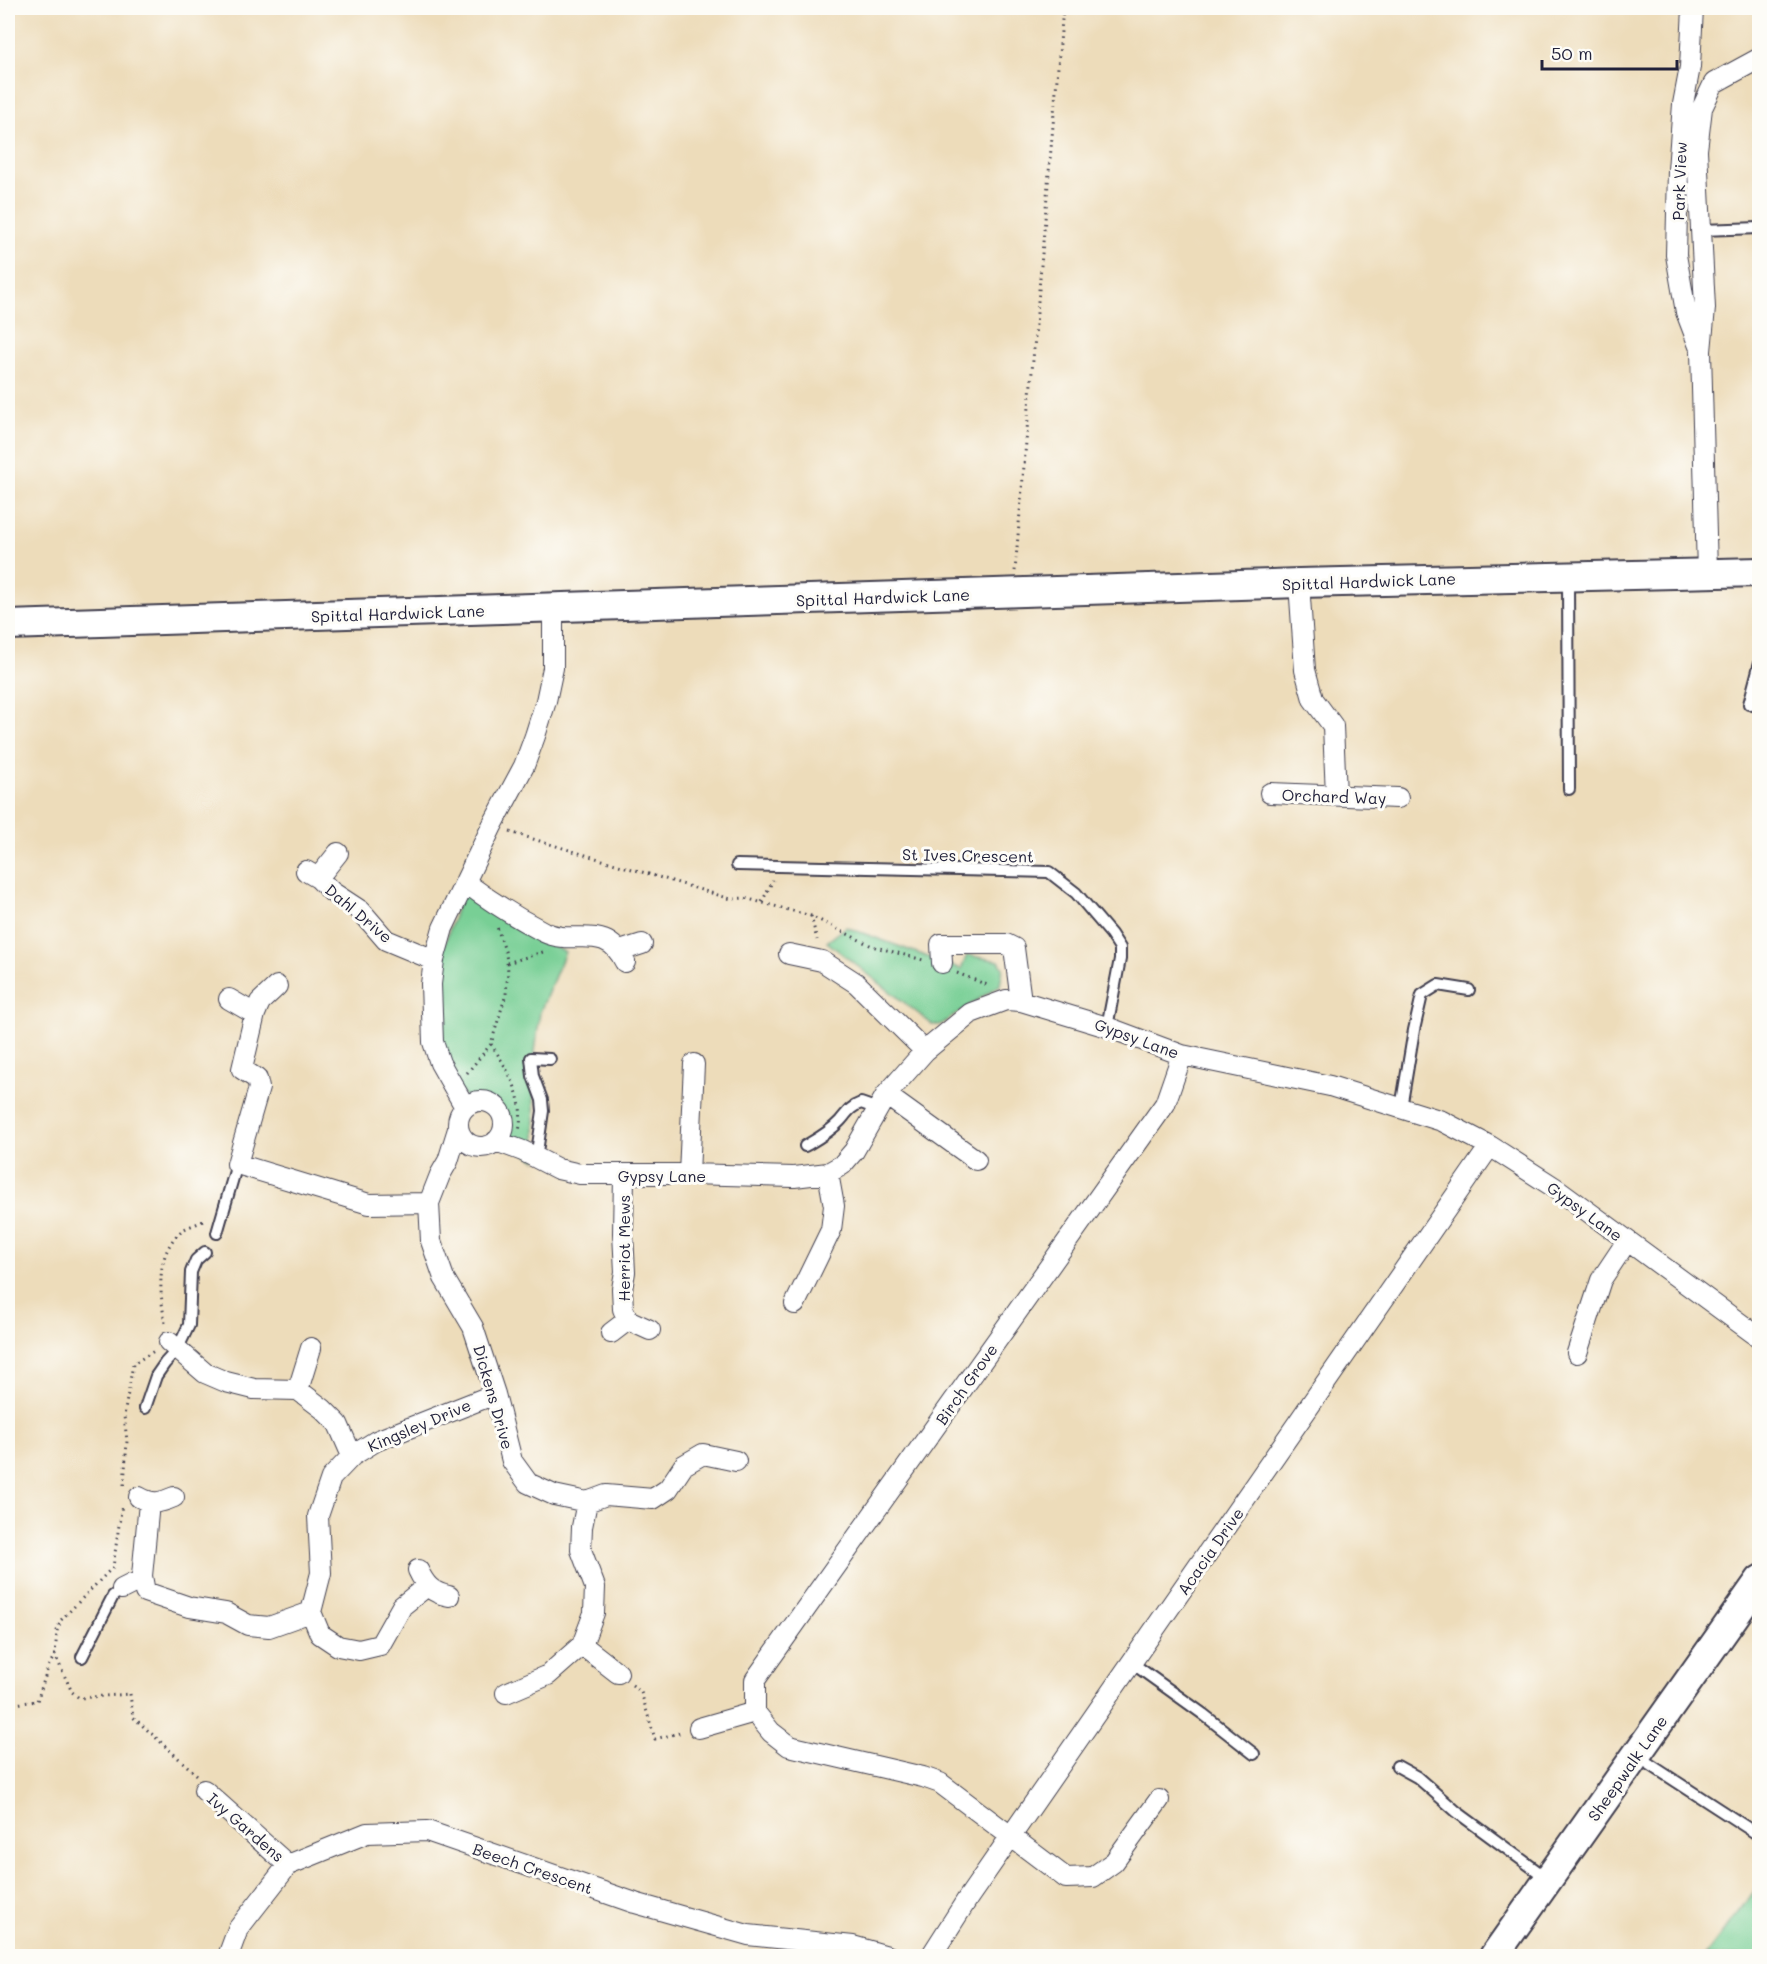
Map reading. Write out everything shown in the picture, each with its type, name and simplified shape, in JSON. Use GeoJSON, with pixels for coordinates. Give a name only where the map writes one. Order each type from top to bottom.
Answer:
{"type":"FeatureCollection","features":[{"type":"Feature","properties":{"kind":"street","name":"Park View"},"geometry":{"type":"LineString","coordinates":[[1693,8],[1690,67],[1683,104],[1678,170],[1676,255],[1686,312],[1701,351]]}},
{"type":"Feature","properties":{"kind":"street","name":"Park View"},"geometry":{"type":"LineString","coordinates":[[1707,572],[1701,351],[1705,308],[1697,150],[1702,108],[1714,82],[1760,58]]}},
{"type":"Feature","properties":{"kind":"street","name":"Spittal Hardwick Lane"},"geometry":{"type":"LineString","coordinates":[[8,625],[1299,583],[1760,572]]}},
{"type":"Feature","properties":{"kind":"street"},"geometry":{"type":"LineString","coordinates":[[1299,583],[1305,670],[1313,699],[1333,726],[1336,795]]}},
{"type":"Feature","properties":{"kind":"street"},"geometry":{"type":"LineString","coordinates":[[465,1107],[440,1063],[433,1042],[431,984],[434,960],[444,928],[492,826],[524,766],[546,701],[553,668],[553,608]]}},
{"type":"Feature","properties":{"kind":"street","name":"Orchard Way"},"geometry":{"type":"LineString","coordinates":[[1270,793],[1398,798]]}},
{"type":"Feature","properties":{"kind":"street","name":"Dahl Drive"},"geometry":{"type":"LineString","coordinates":[[338,853],[312,874],[332,892],[361,911],[386,940],[434,960]]}},
{"type":"Feature","properties":{"kind":"street"},"geometry":{"type":"LineString","coordinates":[[465,883],[546,933],[557,936],[597,936],[608,941],[622,956],[642,944]]}},
{"type":"Feature","properties":{"kind":"street"},"geometry":{"type":"LineString","coordinates":[[795,1304],[831,1230],[834,1206],[828,1173],[842,1166],[854,1151],[882,1102],[925,1051],[971,1013],[1014,1001],[1014,948],[1006,944],[941,944],[939,965]]}},
{"type":"Feature","properties":{"kind":"street"},"geometry":{"type":"LineString","coordinates":[[789,954],[822,961],[856,983],[925,1051]]}},
{"type":"Feature","properties":{"kind":"street"},"geometry":{"type":"LineString","coordinates":[[277,986],[260,1002],[242,1070],[257,1079],[259,1088],[237,1164],[369,1204],[429,1203]]}},
{"type":"Feature","properties":{"kind":"street"},"geometry":{"type":"LineString","coordinates":[[229,999],[255,1014]]}},
{"type":"Feature","properties":{"kind":"street","name":"Gypsy Lane"},"geometry":{"type":"LineString","coordinates":[[1014,1001],[1107,1027],[1182,1055],[1330,1086],[1442,1121],[1490,1146],[1560,1191],[1760,1338]]}},
{"type":"Feature","properties":{"kind":"street","name":"Birch Grove"},"geometry":{"type":"LineString","coordinates":[[755,1712],[755,1680],[1165,1104],[1182,1055]]}},
{"type":"Feature","properties":{"kind":"street"},"geometry":{"type":"LineString","coordinates":[[689,1174],[693,1064]]}},
{"type":"Feature","properties":{"kind":"street"},"geometry":{"type":"LineString","coordinates":[[482,1101],[493,1105],[501,1113],[500,1133],[484,1147],[464,1137],[458,1120],[465,1107],[482,1101]]}},
{"type":"Feature","properties":{"kind":"street"},"geometry":{"type":"LineString","coordinates":[[882,1102],[976,1161]]}},
{"type":"Feature","properties":{"kind":"street","name":"Gypsy Lane"},"geometry":{"type":"LineString","coordinates":[[500,1133],[525,1151],[558,1169],[580,1174],[794,1177],[828,1173]]}},
{"type":"Feature","properties":{"kind":"street","name":"Dickens Drive"},"geometry":{"type":"LineString","coordinates":[[464,1137],[440,1175],[429,1203],[431,1241],[444,1278],[473,1327],[495,1394],[513,1461],[528,1483],[554,1495],[587,1502],[606,1495],[653,1499],[668,1489],[684,1465],[704,1455],[736,1461]]}},
{"type":"Feature","properties":{"kind":"street","name":"Acacia Drive"},"geometry":{"type":"LineString","coordinates":[[931,1956],[968,1898],[1490,1146]]}},
{"type":"Feature","properties":{"kind":"street","name":"Herriot Mews"},"geometry":{"type":"LineString","coordinates":[[624,1175],[623,1309],[628,1320],[650,1330]]}},
{"type":"Feature","properties":{"kind":"street"},"geometry":{"type":"LineString","coordinates":[[1577,1353],[1601,1280],[1627,1241]]}},
{"type":"Feature","properties":{"kind":"street","name":"Herriot Mews"},"geometry":{"type":"LineString","coordinates":[[611,1333],[628,1320]]}},
{"type":"Feature","properties":{"kind":"street"},"geometry":{"type":"LineString","coordinates":[[173,1346],[205,1372],[226,1382],[254,1389],[298,1390],[338,1424],[352,1456]]}},
{"type":"Feature","properties":{"kind":"street"},"geometry":{"type":"LineString","coordinates":[[298,1390],[312,1348]]}},
{"type":"Feature","properties":{"kind":"street","name":"Kingsley Drive"},"geometry":{"type":"LineString","coordinates":[[311,1612],[321,1573],[318,1516],[331,1478],[352,1456],[376,1441],[495,1394]]}},
{"type":"Feature","properties":{"kind":"street"},"geometry":{"type":"LineString","coordinates":[[174,1497],[163,1502],[143,1499],[145,1592],[189,1607],[226,1613],[248,1625],[269,1627],[311,1612],[320,1634],[338,1646],[359,1650],[380,1645],[402,1606],[422,1578],[440,1594],[449,1596]]}},
{"type":"Feature","properties":{"kind":"street"},"geometry":{"type":"LineString","coordinates":[[506,1693],[548,1675],[582,1645],[594,1613],[595,1587],[581,1550],[582,1527],[587,1502]]}},
{"type":"Feature","properties":{"kind":"street"},"geometry":{"type":"LineString","coordinates":[[122,1589],[143,1582]]}},
{"type":"Feature","properties":{"kind":"street","name":"Sheepwalk Lane"},"geometry":{"type":"LineString","coordinates":[[1494,1956],[1636,1755],[1756,1591]]}},
{"type":"Feature","properties":{"kind":"street"},"geometry":{"type":"LineString","coordinates":[[582,1645],[618,1673]]}},
{"type":"Feature","properties":{"kind":"street"},"geometry":{"type":"LineString","coordinates":[[699,1728],[755,1712],[771,1732],[789,1746],[923,1777],[939,1783],[1066,1878],[1093,1877],[1114,1862],[1159,1800]]}},
{"type":"Feature","properties":{"kind":"street","name":"Ivy Gardens"},"geometry":{"type":"LineString","coordinates":[[204,1790],[288,1865]]}},
{"type":"Feature","properties":{"kind":"street","name":"Beech Crescent"},"geometry":{"type":"LineString","coordinates":[[228,1956],[238,1929],[288,1865],[367,1833],[427,1831],[635,1903],[748,1935],[853,1946],[888,1956]]}},
{"type":"Feature","properties":{"kind":"lane"},"geometry":{"type":"LineString","coordinates":[[1701,230],[1760,228]]}},
{"type":"Feature","properties":{"kind":"lane"},"geometry":{"type":"LineString","coordinates":[[1568,576],[1569,789]]}},
{"type":"Feature","properties":{"kind":"lane"},"geometry":{"type":"LineString","coordinates":[[1760,662],[1749,704],[1760,707]]}},
{"type":"Feature","properties":{"kind":"lane","name":"St Ives Crescent"},"geometry":{"type":"LineString","coordinates":[[738,865],[1049,872],[1076,893],[1120,948],[1107,1027]]}},
{"type":"Feature","properties":{"kind":"lane"},"geometry":{"type":"LineString","coordinates":[[1401,1108],[1422,995],[1438,985],[1469,990]]}},
{"type":"Feature","properties":{"kind":"lane"},"geometry":{"type":"LineString","coordinates":[[525,1151],[543,1110],[542,1100],[533,1076],[531,1058],[550,1059]]}},
{"type":"Feature","properties":{"kind":"lane"},"geometry":{"type":"LineString","coordinates":[[805,1146],[824,1135],[840,1121],[850,1107],[861,1103],[882,1102]]}},
{"type":"Feature","properties":{"kind":"lane"},"geometry":{"type":"LineString","coordinates":[[217,1233],[237,1164]]}},
{"type":"Feature","properties":{"kind":"lane"},"geometry":{"type":"LineString","coordinates":[[145,1408],[156,1376],[173,1346],[189,1325],[191,1272],[196,1260],[205,1252]]}},
{"type":"Feature","properties":{"kind":"lane"},"geometry":{"type":"LineString","coordinates":[[82,1657],[113,1596],[122,1589]]}},
{"type":"Feature","properties":{"kind":"lane"},"geometry":{"type":"LineString","coordinates":[[1132,1663],[1254,1754]]}},
{"type":"Feature","properties":{"kind":"lane"},"geometry":{"type":"LineString","coordinates":[[1636,1755],[1760,1836]]}},
{"type":"Feature","properties":{"kind":"lane"},"geometry":{"type":"LineString","coordinates":[[1397,1766],[1417,1778],[1457,1812],[1549,1880]]}},
{"type":"Feature","properties":{"kind":"path"},"geometry":{"type":"LineString","coordinates":[[1015,571],[1063,8]]}},
{"type":"Feature","properties":{"kind":"path"},"geometry":{"type":"LineString","coordinates":[[492,826],[731,900],[745,898],[811,916],[872,946],[939,965],[988,984],[1014,1001]]}},
{"type":"Feature","properties":{"kind":"path"},"geometry":{"type":"LineString","coordinates":[[762,902],[780,865]]}},
{"type":"Feature","properties":{"kind":"path"},"geometry":{"type":"LineString","coordinates":[[454,1088],[491,1044],[506,994],[506,954],[494,918],[493,902]]}},
{"type":"Feature","properties":{"kind":"path"},"geometry":{"type":"LineString","coordinates":[[811,916],[822,961]]}},
{"type":"Feature","properties":{"kind":"path"},"geometry":{"type":"LineString","coordinates":[[507,963],[545,952],[557,936]]}},
{"type":"Feature","properties":{"kind":"path"},"geometry":{"type":"LineString","coordinates":[[491,1044],[515,1084],[525,1151]]}},
{"type":"Feature","properties":{"kind":"path"},"geometry":{"type":"LineString","coordinates":[[8,1705],[37,1701],[49,1665],[55,1655],[72,1692],[79,1698],[130,1694],[133,1717],[206,1782],[204,1790]]}},
{"type":"Feature","properties":{"kind":"path"},"geometry":{"type":"LineString","coordinates":[[618,1673],[641,1692],[655,1739],[699,1728]]}},
{"type":"Feature","properties":{"kind":"green space"},"geometry":{"type":"Polygon","coordinates":[[[463,889],[503,920],[565,952],[540,1012],[533,1068],[536,1160],[500,1137],[503,1122],[497,1109],[485,1102],[470,1104],[440,1063],[431,985],[463,889]]]}},
{"type":"Feature","properties":{"kind":"green space"},"geometry":{"type":"Polygon","coordinates":[[[846,927],[961,969],[967,955],[999,961],[1003,968],[1000,985],[940,1025],[933,1025],[827,942],[846,927]]]}},
{"type":"Feature","properties":{"kind":"green space"},"geometry":{"type":"Polygon","coordinates":[[[1759,1885],[1759,1956],[1705,1956],[1759,1885]]]}}]}
